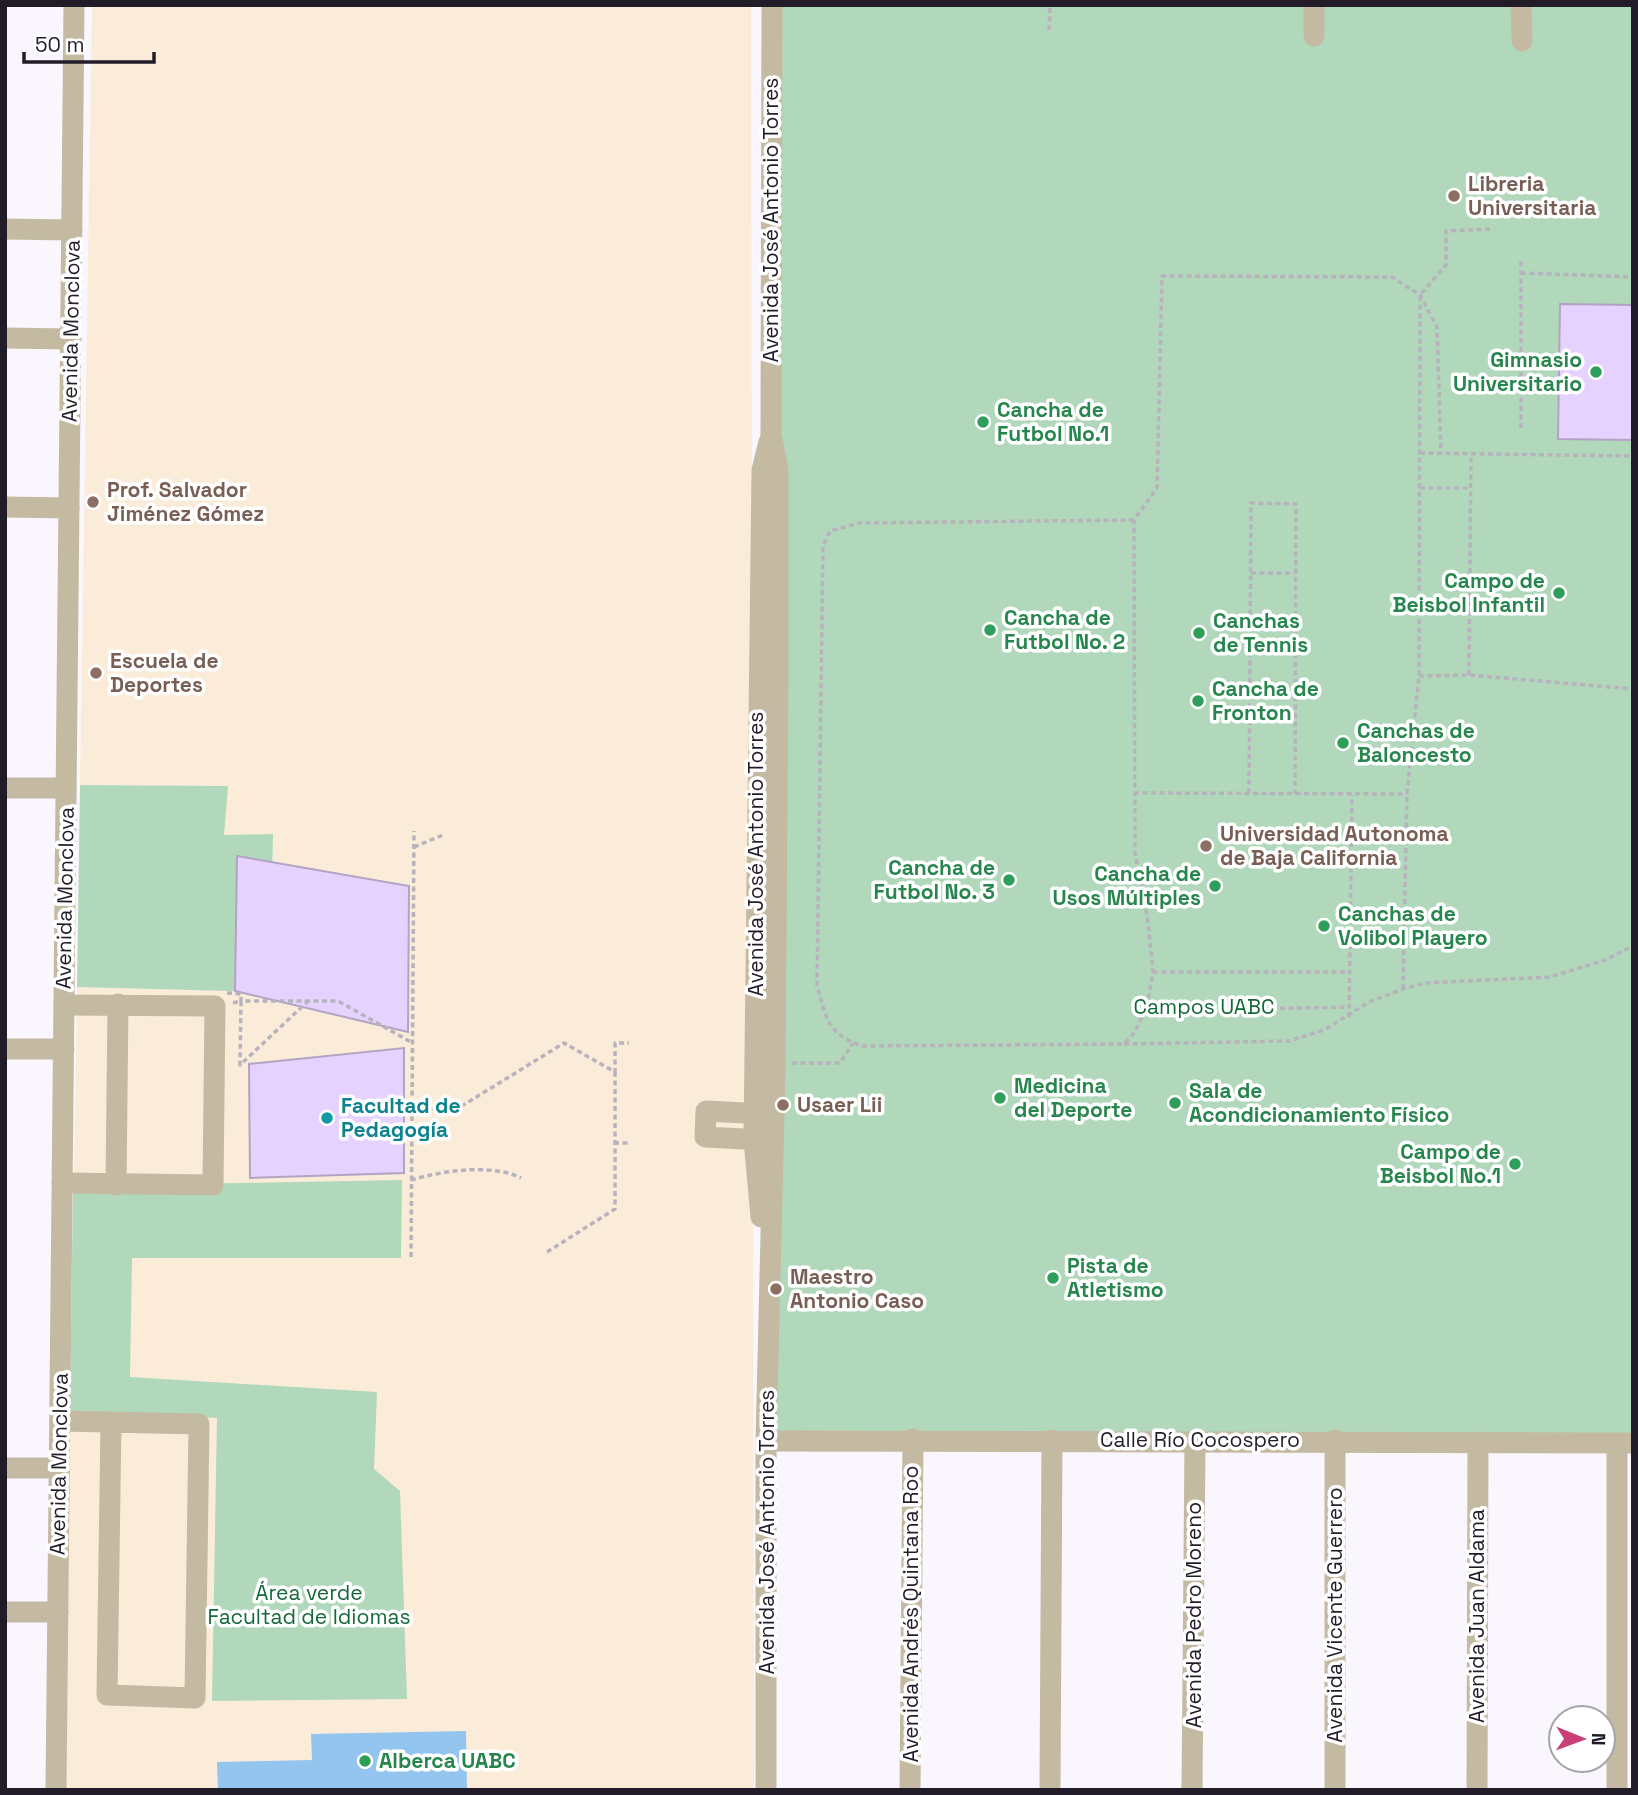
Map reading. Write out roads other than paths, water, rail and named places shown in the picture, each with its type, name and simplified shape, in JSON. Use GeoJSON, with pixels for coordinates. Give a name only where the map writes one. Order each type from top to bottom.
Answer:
{"type":"FeatureCollection","features":[{"type":"Feature","properties":{"kind":"street","name":"Avenida Monclova"},"geometry":{"type":"LineString","coordinates":[[56,1790],[74,5]]}},
{"type":"Feature","properties":{"kind":"street","name":"Avenida José Antonio Torres"},"geometry":{"type":"LineString","coordinates":[[766,1790],[766,1441],[771,1274],[764,1140],[765,874],[767,676],[778,470],[771,434],[772,5]]}},
{"type":"Feature","properties":{"kind":"street"},"geometry":{"type":"LineString","coordinates":[[1314,5],[1314,36]]}},
{"type":"Feature","properties":{"kind":"street"},"geometry":{"type":"LineString","coordinates":[[1521,5],[1521,40]]}},
{"type":"Feature","properties":{"kind":"street"},"geometry":{"type":"LineString","coordinates":[[5,229],[72,230]]}},
{"type":"Feature","properties":{"kind":"street"},"geometry":{"type":"LineString","coordinates":[[5,338],[71,339]]}},
{"type":"Feature","properties":{"kind":"street"},"geometry":{"type":"LineString","coordinates":[[5,507],[69,509]]}},
{"type":"Feature","properties":{"kind":"street"},"geometry":{"type":"LineString","coordinates":[[5,788],[66,788]]}},
{"type":"Feature","properties":{"kind":"street"},"geometry":{"type":"LineString","coordinates":[[116,1185],[118,1004]]}},
{"type":"Feature","properties":{"kind":"street"},"geometry":{"type":"LineString","coordinates":[[62,1184],[213,1185],[215,1006],[64,1005]]}},
{"type":"Feature","properties":{"kind":"street"},"geometry":{"type":"LineString","coordinates":[[5,1049],[64,1049]]}},
{"type":"Feature","properties":{"kind":"street"},"geometry":{"type":"LineString","coordinates":[[764,1114],[706,1111],[705,1137],[764,1140]]}},
{"type":"Feature","properties":{"kind":"street"},"geometry":{"type":"LineString","coordinates":[[60,1421],[111,1422],[199,1424],[195,1698],[107,1695],[111,1422]]}},
{"type":"Feature","properties":{"kind":"street","name":"Calle Río Cocospero"},"geometry":{"type":"LineString","coordinates":[[766,1441],[913,1439],[1625,1443]]}},
{"type":"Feature","properties":{"kind":"street","name":"Avenida Andrés Quintana Roo"},"geometry":{"type":"LineString","coordinates":[[910,1790],[913,1439]]}},
{"type":"Feature","properties":{"kind":"street"},"geometry":{"type":"LineString","coordinates":[[1051,1790],[1052,1440]]}},
{"type":"Feature","properties":{"kind":"street","name":"Avenida Vicente Guerrero"},"geometry":{"type":"LineString","coordinates":[[1335,1440],[1335,1790]]}},
{"type":"Feature","properties":{"kind":"street","name":"Avenida Pedro Moreno"},"geometry":{"type":"LineString","coordinates":[[1192,1790],[1195,1441]]}},
{"type":"Feature","properties":{"kind":"street","name":"Avenida Juan Aldama"},"geometry":{"type":"LineString","coordinates":[[1477,1790],[1478,1442]]}},
{"type":"Feature","properties":{"kind":"street"},"geometry":{"type":"LineString","coordinates":[[1617,1790],[1625,1443]]}},
{"type":"Feature","properties":{"kind":"street"},"geometry":{"type":"LineString","coordinates":[[5,1468],[59,1468]]}},
{"type":"Feature","properties":{"kind":"street"},"geometry":{"type":"LineString","coordinates":[[5,1612],[58,1612]]}},
{"type":"Feature","properties":{"kind":"water","name":"Alberca UABC"},"geometry":{"type":"Polygon","coordinates":[[[466,1731],[467,1790],[218,1790],[217,1762],[312,1760],[311,1734],[466,1731]]]}},
{"type":"Feature","properties":{"kind":"place","name":"Libreria Universitaria"},"geometry":{"type":"Point","coordinates":[1454,196]}},
{"type":"Feature","properties":{"kind":"place","name":"Gimnasio Universitario"},"geometry":{"type":"Point","coordinates":[1596,372]}},
{"type":"Feature","properties":{"kind":"place","name":"Cancha de Futbol No.1"},"geometry":{"type":"Point","coordinates":[983,422]}},
{"type":"Feature","properties":{"kind":"place","name":"Prof. Salvador Jiménez Gómez"},"geometry":{"type":"Point","coordinates":[93,502]}},
{"type":"Feature","properties":{"kind":"place","name":"Campo de Beisbol Infantil"},"geometry":{"type":"Point","coordinates":[1559,593]}},
{"type":"Feature","properties":{"kind":"place","name":"Cancha de Futbol No. 2"},"geometry":{"type":"Point","coordinates":[990,630]}},
{"type":"Feature","properties":{"kind":"place","name":"Canchas de Tennis"},"geometry":{"type":"Point","coordinates":[1199,633]}},
{"type":"Feature","properties":{"kind":"place","name":"Escuela de Deportes"},"geometry":{"type":"Point","coordinates":[96,673]}},
{"type":"Feature","properties":{"kind":"place","name":"Cancha de Fronton"},"geometry":{"type":"Point","coordinates":[1198,701]}},
{"type":"Feature","properties":{"kind":"place","name":"Canchas de Baloncesto"},"geometry":{"type":"Point","coordinates":[1343,743]}},
{"type":"Feature","properties":{"kind":"place","name":"Universidad Autonoma de Baja California"},"geometry":{"type":"Point","coordinates":[1206,846]}},
{"type":"Feature","properties":{"kind":"place","name":"Cancha de Futbol No. 3"},"geometry":{"type":"Point","coordinates":[1009,880]}},
{"type":"Feature","properties":{"kind":"place","name":"Cancha de Usos Múltiples"},"geometry":{"type":"Point","coordinates":[1215,886]}},
{"type":"Feature","properties":{"kind":"place","name":"Canchas de Volibol Playero"},"geometry":{"type":"Point","coordinates":[1324,926]}},
{"type":"Feature","properties":{"kind":"place","name":"Medicina del Deporte"},"geometry":{"type":"Point","coordinates":[1000,1098]}},
{"type":"Feature","properties":{"kind":"place","name":"Sala de Acondicionamiento Físico"},"geometry":{"type":"Point","coordinates":[1175,1103]}},
{"type":"Feature","properties":{"kind":"place","name":"Usaer Lii"},"geometry":{"type":"Point","coordinates":[783,1105]}},
{"type":"Feature","properties":{"kind":"place","name":"Facultad de Pedagogía"},"geometry":{"type":"Point","coordinates":[327,1118]}},
{"type":"Feature","properties":{"kind":"place","name":"Campo de Beisbol No.1"},"geometry":{"type":"Point","coordinates":[1515,1164]}},
{"type":"Feature","properties":{"kind":"place","name":"Pista de Atletismo"},"geometry":{"type":"Point","coordinates":[1053,1278]}},
{"type":"Feature","properties":{"kind":"place","name":"Maestro Antonio Caso"},"geometry":{"type":"Point","coordinates":[776,1289]}},
{"type":"Feature","properties":{"kind":"place","name":"Alberca UABC"},"geometry":{"type":"Point","coordinates":[365,1761]}},
{"type":"Feature","properties":{"kind":"park label","name":"Campos UABC"},"geometry":{"type":"Point","coordinates":[1204,1007]}},
{"type":"Feature","properties":{"kind":"park label","name":"Área verde Facultad de Idiomas"},"geometry":{"type":"Point","coordinates":[309,1605]}}]}
